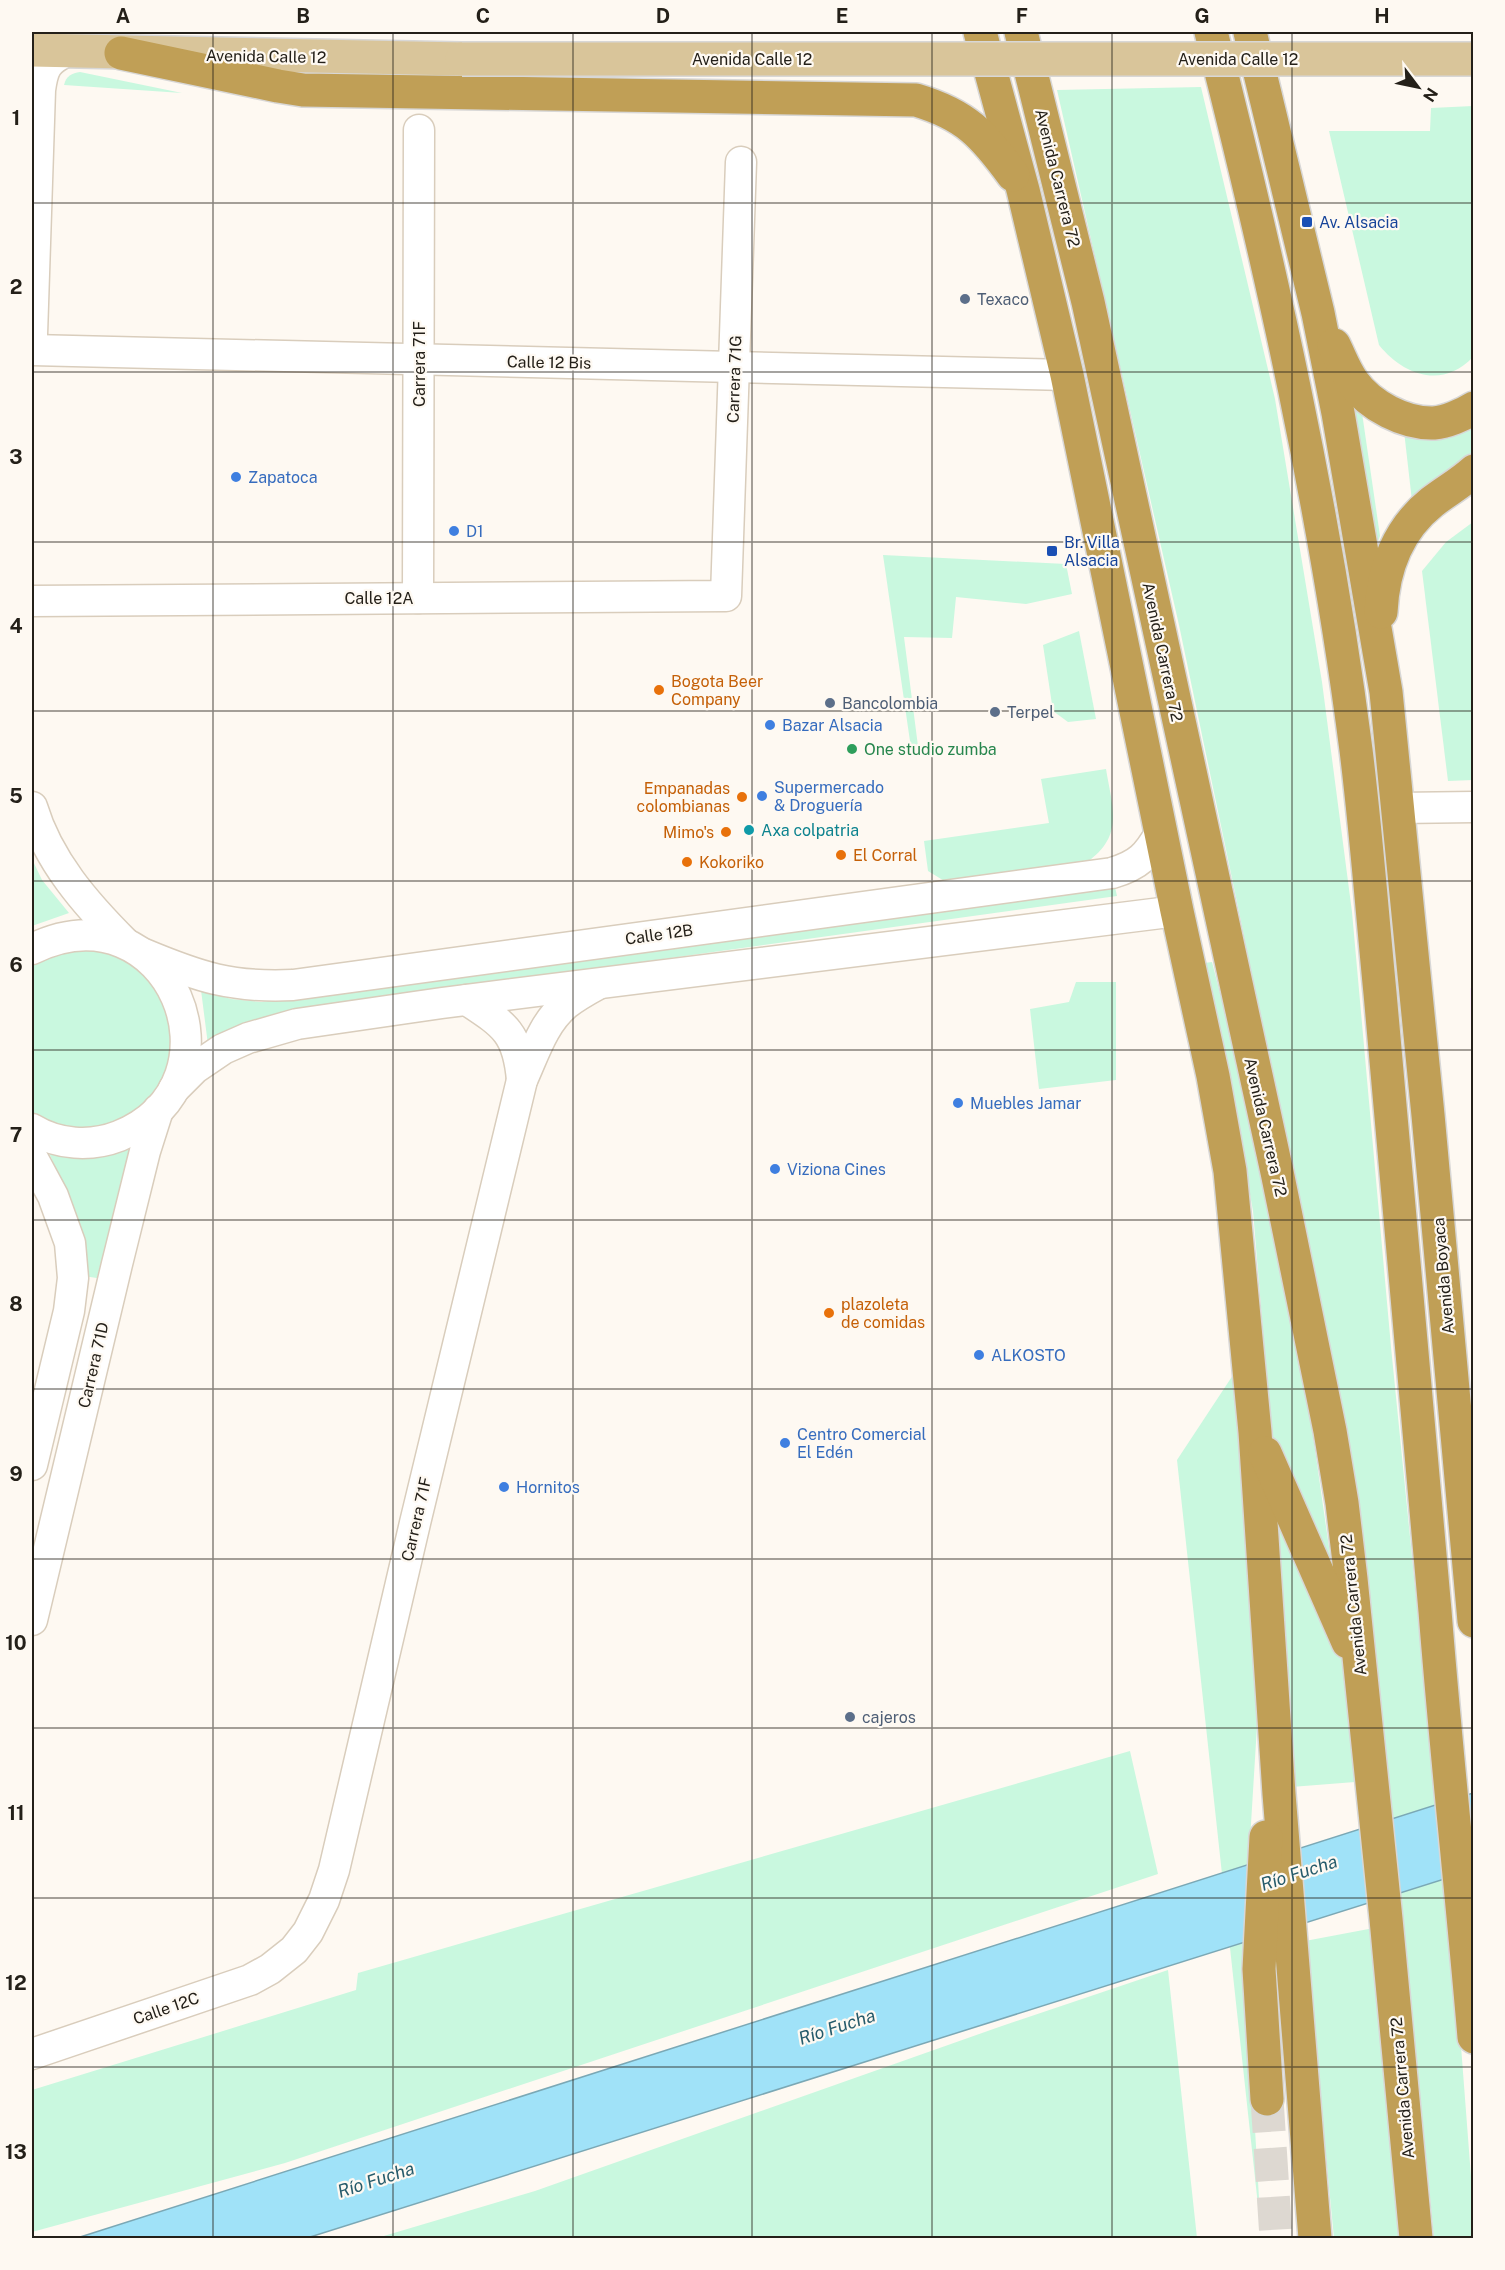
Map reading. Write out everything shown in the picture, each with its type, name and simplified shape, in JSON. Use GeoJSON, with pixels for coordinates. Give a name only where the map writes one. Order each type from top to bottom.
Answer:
{"type":"FeatureCollection","features":[{"type":"Feature","properties":{"kind":"highway"},"geometry":{"type":"LineString","coordinates":[[981,32],[1023,190],[1066,375],[1213,1076],[1230,1171],[1256,1432],[1274,1718],[1274,1795],[1260,1951],[1260,2004],[1267,2098]]}},
{"type":"Feature","properties":{"kind":"highway","name":"Avenida Carrera 72"},"geometry":{"type":"LineString","coordinates":[[1021,32],[1088,302],[1330,1431],[1342,1503],[1386,1919],[1416,2238]]}},
{"type":"Feature","properties":{"kind":"highway"},"geometry":{"type":"LineString","coordinates":[[1211,32],[1258,217],[1304,439],[1356,753],[1423,1464],[1446,1747],[1463,1899],[1473,2037]]}},
{"type":"Feature","properties":{"kind":"highway"},"geometry":{"type":"LineString","coordinates":[[1250,32],[1318,313],[1338,413],[1386,692]]}},
{"type":"Feature","properties":{"kind":"highway"},"geometry":{"type":"LineString","coordinates":[[121,53],[278,86],[326,91],[916,100],[958,116],[969,125],[989,142],[1023,190]]}},
{"type":"Feature","properties":{"kind":"highway"},"geometry":{"type":"LineString","coordinates":[[1231,109],[1294,211]]}},
{"type":"Feature","properties":{"kind":"highway"},"geometry":{"type":"LineString","coordinates":[[1318,313],[1354,383],[1382,407],[1408,420],[1436,423],[1466,413],[1473,408]]}},
{"type":"Feature","properties":{"kind":"highway"},"geometry":{"type":"LineString","coordinates":[[1383,1033],[1411,932],[1380,627],[1382,594],[1397,544],[1418,515],[1473,471]]}},
{"type":"Feature","properties":{"kind":"highway"},"geometry":{"type":"LineString","coordinates":[[1348,701],[1366,579]]}},
{"type":"Feature","properties":{"kind":"highway","name":"Avenida Boyaca"},"geometry":{"type":"LineString","coordinates":[[1411,932],[1473,1621]]}},
{"type":"Feature","properties":{"kind":"highway"},"geometry":{"type":"LineString","coordinates":[[1256,1432],[1359,1667]]}},
{"type":"Feature","properties":{"kind":"highway"},"geometry":{"type":"LineString","coordinates":[[1423,1464],[1465,1526]]}},
{"type":"Feature","properties":{"kind":"highway"},"geometry":{"type":"LineString","coordinates":[[1274,1795],[1292,1943],[1315,2238]]}},
{"type":"Feature","properties":{"kind":"main road","name":"Avenida Calle 12"},"geometry":{"type":"LineString","coordinates":[[32,50],[462,59],[1471,60]]}},
{"type":"Feature","properties":{"kind":"street"},"geometry":{"type":"LineString","coordinates":[[32,335],[40,90],[43,70],[67,51]]}},
{"type":"Feature","properties":{"kind":"street","name":"Carrera 71F"},"geometry":{"type":"LineString","coordinates":[[418,598],[419,130]]}},
{"type":"Feature","properties":{"kind":"street","name":"Carrera 71G"},"geometry":{"type":"LineString","coordinates":[[726,596],[741,162]]}},
{"type":"Feature","properties":{"kind":"street","name":"Calle 12 Bis"},"geometry":{"type":"LineString","coordinates":[[32,350],[1066,375]]}},
{"type":"Feature","properties":{"kind":"street","name":"Calle 12A"},"geometry":{"type":"LineString","coordinates":[[32,601],[726,596]]}},
{"type":"Feature","properties":{"kind":"street"},"geometry":{"type":"LineString","coordinates":[[32,807],[37,825],[57,863],[97,915],[134,949]]}},
{"type":"Feature","properties":{"kind":"street"},"geometry":{"type":"LineString","coordinates":[[1399,808],[1473,807]]}},
{"type":"Feature","properties":{"kind":"street","name":"Calle 12B"},"geometry":{"type":"LineString","coordinates":[[134,949],[179,969],[233,984],[262,986],[293,984],[1112,873],[1135,865],[1150,849],[1161,832]]}},
{"type":"Feature","properties":{"kind":"street"},"geometry":{"type":"LineString","coordinates":[[32,1129],[55,1140],[92,1143],[128,1132],[166,1099],[195,1068],[223,1049],[248,1038],[297,1024],[467,1000],[1177,911]]}},
{"type":"Feature","properties":{"kind":"street"},"geometry":{"type":"LineString","coordinates":[[32,949],[48,941],[67,936],[87,935],[106,937],[134,949]]}},
{"type":"Feature","properties":{"kind":"street","name":"Carrera 71D"},"geometry":{"type":"LineString","coordinates":[[32,1620],[145,1151],[184,1057],[186,1040],[184,1015],[175,992],[162,971],[134,949]]}},
{"type":"Feature","properties":{"kind":"street","name":"Carrera 71F"},"geometry":{"type":"LineString","coordinates":[[294,1950],[308,1932],[324,1900],[334,1870],[522,1080],[555,1014],[598,984]]}},
{"type":"Feature","properties":{"kind":"street","name":"Carrera 71F"},"geometry":{"type":"LineString","coordinates":[[467,1000],[501,1024],[513,1038],[520,1056],[522,1080]]}},
{"type":"Feature","properties":{"kind":"street"},"geometry":{"type":"LineString","coordinates":[[32,1157],[53,1196],[70,1243],[72,1278],[69,1311],[32,1465]]}},
{"type":"Feature","properties":{"kind":"street","name":"Calle 12C"},"geometry":{"type":"LineString","coordinates":[[32,2054],[250,1980],[294,1950]]}},
{"type":"Feature","properties":{"kind":"shaded area"},"geometry":{"type":"Polygon","coordinates":[[[1470,988],[1474,989],[1473,1090],[1472,1086],[1470,988]]]}},
{"type":"Feature","properties":{"kind":"green space"},"geometry":{"type":"Polygon","coordinates":[[[80,72],[182,93],[64,85],[66,79],[80,72]]]}},
{"type":"Feature","properties":{"kind":"green space"},"geometry":{"type":"Polygon","coordinates":[[[1201,87],[1275,399],[1322,682],[1352,912],[1391,1347],[1461,2046],[1473,2203],[1473,2238],[1434,2238],[1386,1750],[1354,1477],[1263,1043],[1243,931],[1179,625],[1057,90],[1201,87]]]}},
{"type":"Feature","properties":{"kind":"green space"},"geometry":{"type":"Polygon","coordinates":[[[1473,106],[1473,357],[1449,373],[1424,375],[1400,364],[1379,345],[1329,131],[1430,131],[1431,108],[1473,106]]]}},
{"type":"Feature","properties":{"kind":"green space"},"geometry":{"type":"Polygon","coordinates":[[[1353,397],[1361,406],[1380,536],[1374,553],[1353,397]]]}},
{"type":"Feature","properties":{"kind":"green space"},"geometry":{"type":"Polygon","coordinates":[[[1473,417],[1473,451],[1412,501],[1404,431],[1473,417]]]}},
{"type":"Feature","properties":{"kind":"green space"},"geometry":{"type":"Polygon","coordinates":[[[1473,522],[1473,780],[1448,781],[1422,571],[1446,542],[1473,522]]]}},
{"type":"Feature","properties":{"kind":"green space"},"geometry":{"type":"Polygon","coordinates":[[[883,555],[1066,564],[1072,594],[1026,604],[956,597],[952,638],[904,637],[919,754],[912,755],[883,555]]]}},
{"type":"Feature","properties":{"kind":"green space"},"geometry":{"type":"Polygon","coordinates":[[[1079,631],[1096,719],[1068,722],[1053,711],[1043,645],[1079,631]]]}},
{"type":"Feature","properties":{"kind":"green space"},"geometry":{"type":"Polygon","coordinates":[[[1106,769],[1113,807],[1112,830],[1101,850],[1090,860],[946,882],[928,871],[924,841],[1049,823],[1041,779],[1106,769]]]}},
{"type":"Feature","properties":{"kind":"green space"},"geometry":{"type":"Polygon","coordinates":[[[32,859],[42,880],[69,913],[32,926],[32,859]]]}},
{"type":"Feature","properties":{"kind":"green space"},"geometry":{"type":"Polygon","coordinates":[[[1115,887],[1117,896],[317,1007],[208,1045],[201,990],[231,999],[261,1002],[315,997],[1115,887]]]}},
{"type":"Feature","properties":{"kind":"green space"},"geometry":{"type":"Polygon","coordinates":[[[100,948],[150,975],[173,1027],[172,1056],[161,1083],[141,1107],[115,1123],[84,1129],[53,1124],[32,1113],[32,963],[43,955],[100,948]]]}},
{"type":"Feature","properties":{"kind":"green space"},"geometry":{"type":"Polygon","coordinates":[[[1212,962],[1242,1078],[1305,1380],[1334,1582],[1272,1439],[1253,1211],[1231,1089],[1204,963],[1212,962]]]}},
{"type":"Feature","properties":{"kind":"green space"},"geometry":{"type":"Polygon","coordinates":[[[1076,982],[1116,982],[1116,1080],[1039,1089],[1030,1009],[1069,1002],[1076,982]]]}},
{"type":"Feature","properties":{"kind":"green space"},"geometry":{"type":"Polygon","coordinates":[[[128,1149],[131,1151],[97,1278],[83,1276],[68,1195],[49,1150],[99,1156],[128,1149]]]}},
{"type":"Feature","properties":{"kind":"green space"},"geometry":{"type":"Polygon","coordinates":[[[1235,1372],[1257,1726],[1244,1938],[1261,2233],[1177,1460],[1235,1372]]]}},
{"type":"Feature","properties":{"kind":"green space"},"geometry":{"type":"Polygon","coordinates":[[[1270,1494],[1345,1664],[1355,1782],[1291,1787],[1270,1494]]]}},
{"type":"Feature","properties":{"kind":"green space"},"geometry":{"type":"Polygon","coordinates":[[[1130,1751],[1158,1874],[285,2163],[32,2232],[32,2090],[356,1990],[358,1973],[1130,1751]]]}},
{"type":"Feature","properties":{"kind":"green space"},"geometry":{"type":"Polygon","coordinates":[[[1374,1928],[1404,2238],[1334,2238],[1305,1941],[1374,1928]]]}},
{"type":"Feature","properties":{"kind":"green space"},"geometry":{"type":"Polygon","coordinates":[[[1168,1970],[1197,2238],[377,2238],[535,2191],[999,2027],[1168,1970]]]}},
{"type":"Feature","properties":{"kind":"water","name":"Río Fucha"},"geometry":{"type":"Polygon","coordinates":[[[1473,1793],[1473,1870],[307,2238],[77,2238],[1473,1793]]]}},
{"type":"Feature","properties":{"kind":"tunnel"},"geometry":{"type":"LineString","coordinates":[[1267,2099],[1276,2238]]}},
{"type":"Feature","properties":{"kind":"place","name":"Av. Alsacia"},"geometry":{"type":"Point","coordinates":[1307,222]}},
{"type":"Feature","properties":{"kind":"place","name":"Texaco"},"geometry":{"type":"Point","coordinates":[965,299]}},
{"type":"Feature","properties":{"kind":"place","name":"Zapatoca"},"geometry":{"type":"Point","coordinates":[236,477]}},
{"type":"Feature","properties":{"kind":"place","name":"D1"},"geometry":{"type":"Point","coordinates":[454,531]}},
{"type":"Feature","properties":{"kind":"place","name":"Br. Villa Alsacia"},"geometry":{"type":"Point","coordinates":[1052,551]}},
{"type":"Feature","properties":{"kind":"place","name":"Bogota Beer Company"},"geometry":{"type":"Point","coordinates":[659,690]}},
{"type":"Feature","properties":{"kind":"place","name":"Bancolombia"},"geometry":{"type":"Point","coordinates":[830,703]}},
{"type":"Feature","properties":{"kind":"place","name":"Terpel"},"geometry":{"type":"Point","coordinates":[995,712]}},
{"type":"Feature","properties":{"kind":"place","name":"Bazar Alsacia"},"geometry":{"type":"Point","coordinates":[770,725]}},
{"type":"Feature","properties":{"kind":"place","name":"One studio zumba"},"geometry":{"type":"Point","coordinates":[852,749]}},
{"type":"Feature","properties":{"kind":"place","name":"Supermercado & Droguería"},"geometry":{"type":"Point","coordinates":[762,796]}},
{"type":"Feature","properties":{"kind":"place","name":"Empanadas colombianas"},"geometry":{"type":"Point","coordinates":[742,797]}},
{"type":"Feature","properties":{"kind":"place","name":"Axa colpatria"},"geometry":{"type":"Point","coordinates":[749,830]}},
{"type":"Feature","properties":{"kind":"place","name":"Mimo's"},"geometry":{"type":"Point","coordinates":[726,832]}},
{"type":"Feature","properties":{"kind":"place","name":"El Corral"},"geometry":{"type":"Point","coordinates":[841,855]}},
{"type":"Feature","properties":{"kind":"place","name":"Kokoriko"},"geometry":{"type":"Point","coordinates":[687,862]}},
{"type":"Feature","properties":{"kind":"place","name":"Muebles Jamar"},"geometry":{"type":"Point","coordinates":[958,1103]}},
{"type":"Feature","properties":{"kind":"place","name":"Viziona Cines"},"geometry":{"type":"Point","coordinates":[775,1169]}},
{"type":"Feature","properties":{"kind":"place","name":"plazoleta de comidas"},"geometry":{"type":"Point","coordinates":[829,1313]}},
{"type":"Feature","properties":{"kind":"place","name":"ALKOSTO"},"geometry":{"type":"Point","coordinates":[979,1355]}},
{"type":"Feature","properties":{"kind":"place","name":"Centro Comercial El Edén"},"geometry":{"type":"Point","coordinates":[785,1443]}},
{"type":"Feature","properties":{"kind":"place","name":"Hornitos"},"geometry":{"type":"Point","coordinates":[504,1487]}},
{"type":"Feature","properties":{"kind":"place","name":"cajeros"},"geometry":{"type":"Point","coordinates":[850,1717]}}]}
